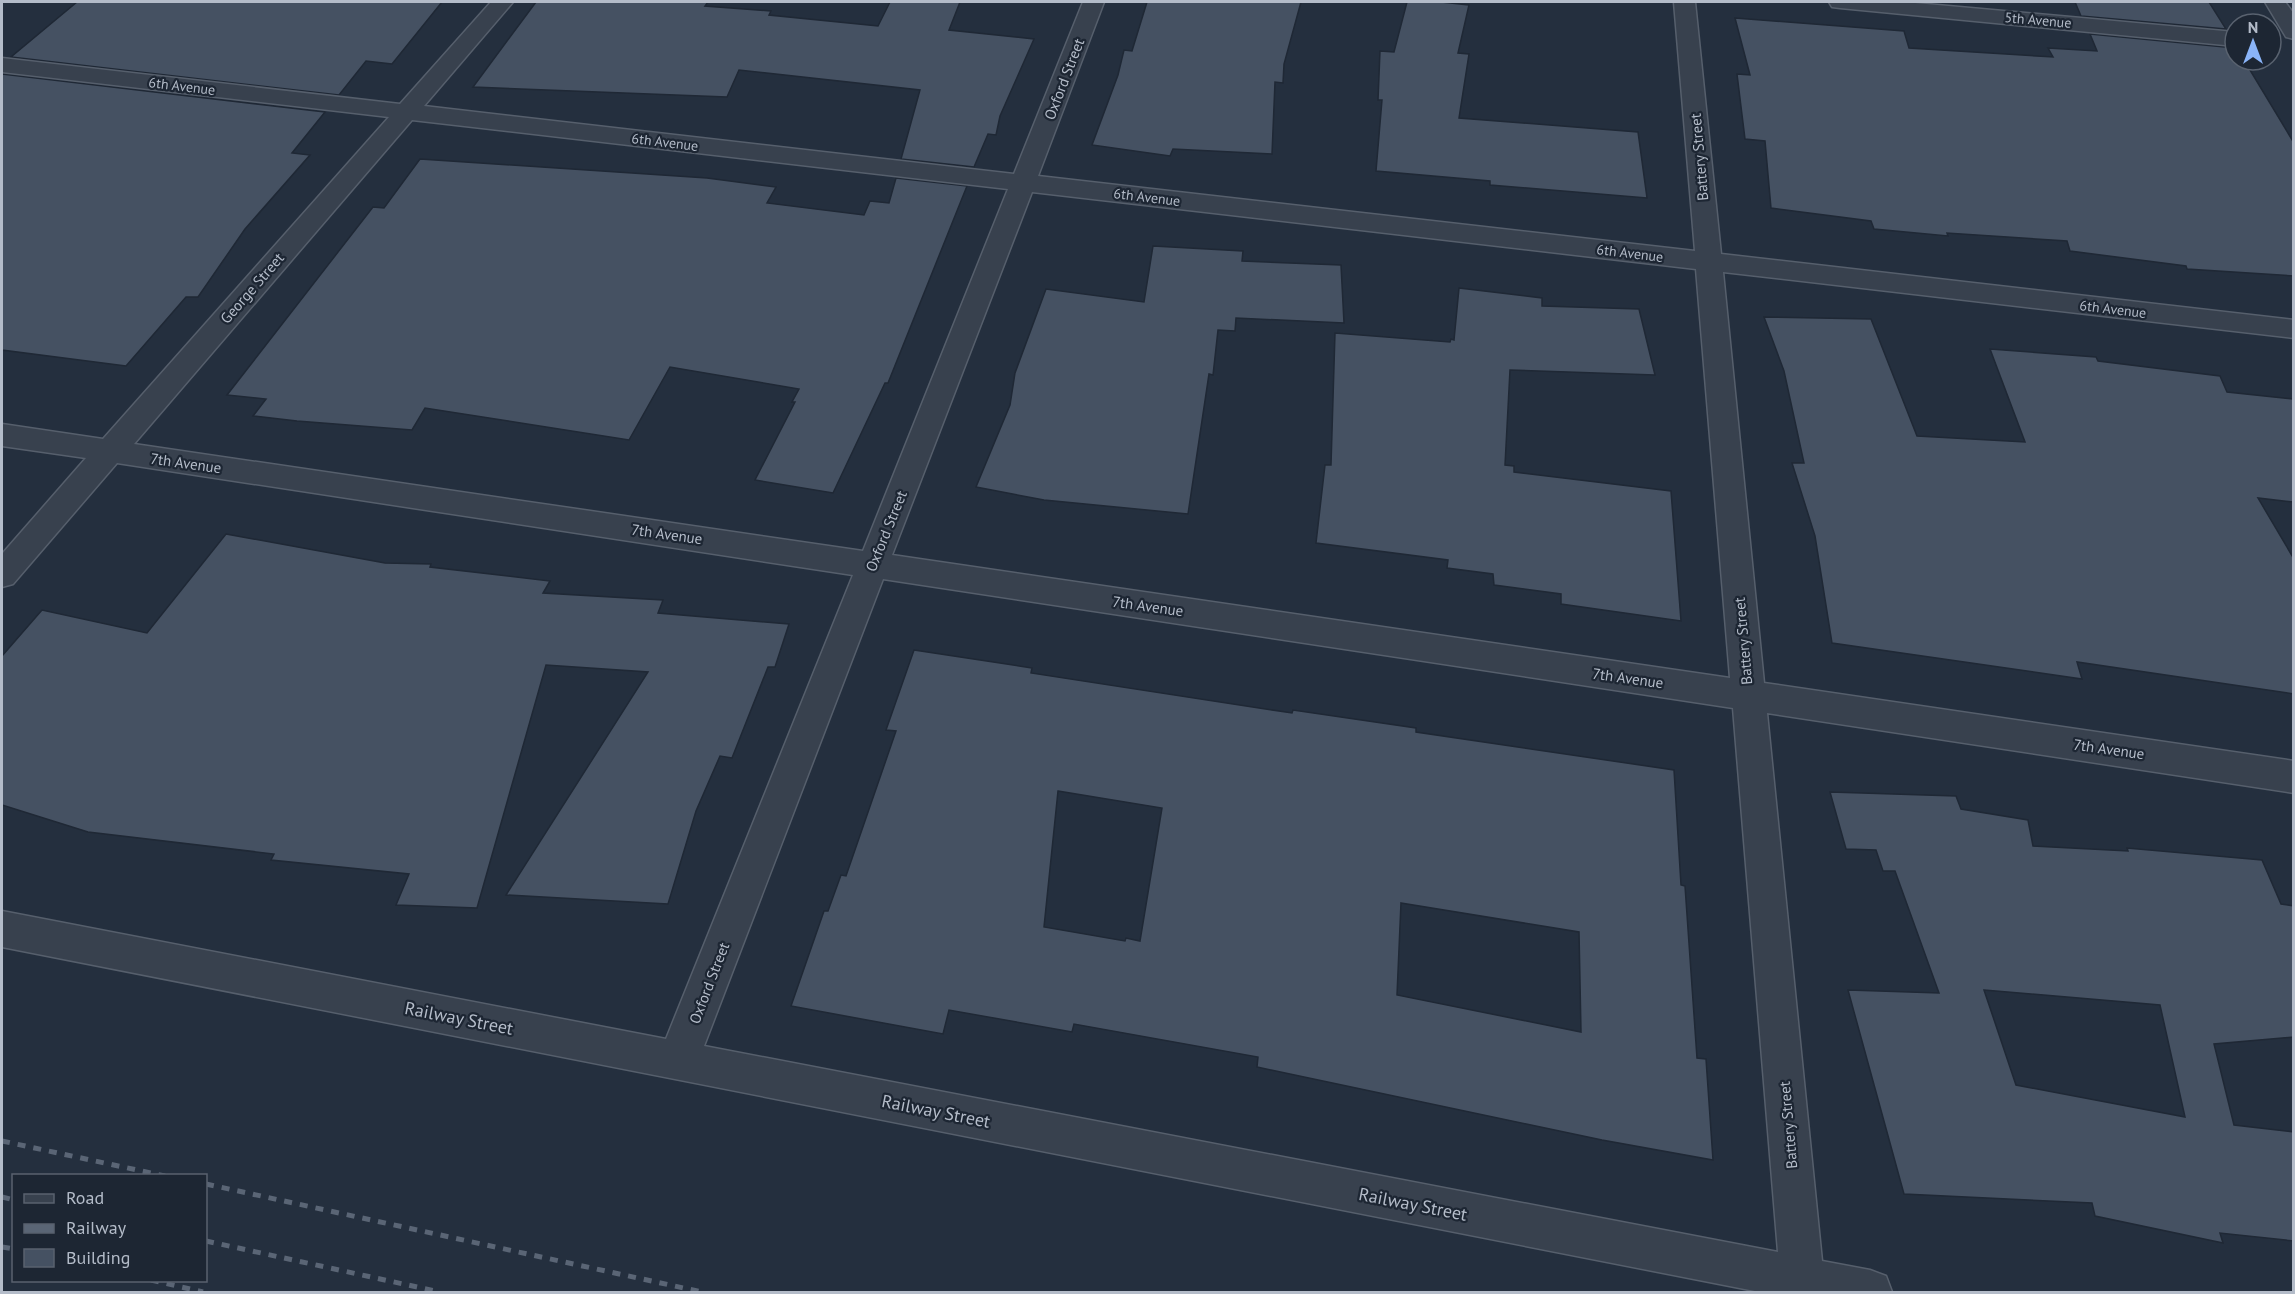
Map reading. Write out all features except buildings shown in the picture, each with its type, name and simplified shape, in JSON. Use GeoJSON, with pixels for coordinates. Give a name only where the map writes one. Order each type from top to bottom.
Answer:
{"type":"FeatureCollection","features":[{"type":"Feature","properties":{"kind":"street","name":"George Street"},"geometry":{"type":"LineString","coordinates":[[2,575],[502,2]]}},
{"type":"Feature","properties":{"kind":"street","name":"Oxford Street"},"geometry":{"type":"LineString","coordinates":[[678,1060],[1094,2]]}},
{"type":"Feature","properties":{"kind":"street","name":"Battery Street"},"geometry":{"type":"LineString","coordinates":[[1685,2],[1802,1280]]}},
{"type":"Feature","properties":{"kind":"street","name":"5th Avenue"},"geometry":{"type":"LineString","coordinates":[[1840,2],[2223,38]]}},
{"type":"Feature","properties":{"kind":"street"},"geometry":{"type":"LineString","coordinates":[[2275,2],[2294,32]]}},
{"type":"Feature","properties":{"kind":"street","name":"6th Avenue"},"geometry":{"type":"LineString","coordinates":[[2,65],[2294,329]]}},
{"type":"Feature","properties":{"kind":"street","name":"7th Avenue"},"geometry":{"type":"LineString","coordinates":[[2,435],[2294,777]]}},
{"type":"Feature","properties":{"kind":"street","name":"Railway Street"},"geometry":{"type":"LineString","coordinates":[[2,929],[1870,1293]]}},
{"type":"Feature","properties":{"kind":"railway"},"geometry":{"type":"LineString","coordinates":[[2,1141],[156,1174]]}},
{"type":"Feature","properties":{"kind":"railway"},"geometry":{"type":"LineString","coordinates":[[207,1184],[702,1292]]}},
{"type":"Feature","properties":{"kind":"railway"},"geometry":{"type":"LineString","coordinates":[[2,1197],[12,1200]]}},
{"type":"Feature","properties":{"kind":"railway"},"geometry":{"type":"LineString","coordinates":[[207,1241],[440,1292]]}},
{"type":"Feature","properties":{"kind":"railway"},"geometry":{"type":"LineString","coordinates":[[2,1247],[12,1249]]}},
{"type":"Feature","properties":{"kind":"railway"},"geometry":{"type":"LineString","coordinates":[[160,1282],[203,1292]]}}]}
